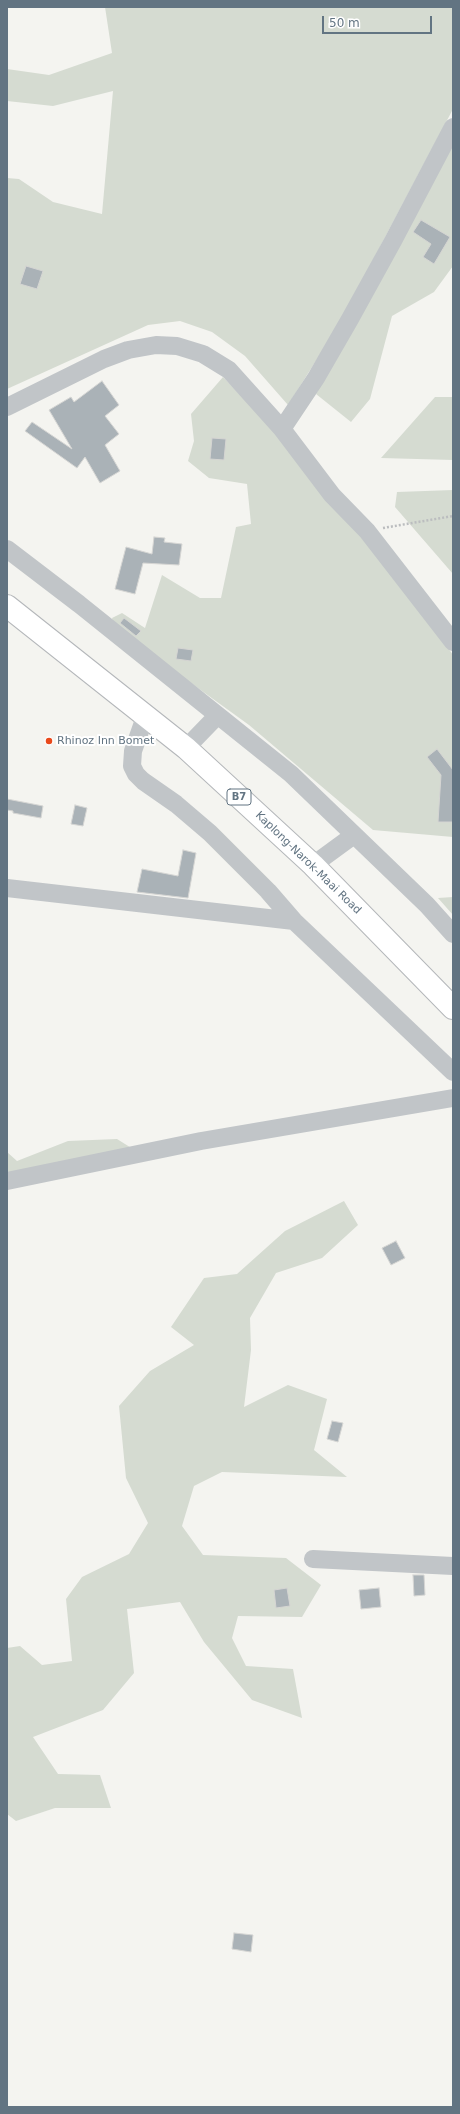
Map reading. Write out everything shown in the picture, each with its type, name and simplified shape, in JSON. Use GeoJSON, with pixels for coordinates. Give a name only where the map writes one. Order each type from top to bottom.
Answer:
{"type":"FeatureCollection","features":[{"type":"Feature","properties":{"kind":"highway","name":"Kaplong-Narok-Maai Road"},"geometry":{"type":"LineString","coordinates":[[7,606],[186,748],[313,865],[453,1008]]}},
{"type":"Feature","properties":{"kind":"street"},"geometry":{"type":"LineString","coordinates":[[282,429],[316,378],[350,319],[393,242],[453,126]]}},
{"type":"Feature","properties":{"kind":"street"},"geometry":{"type":"LineString","coordinates":[[7,407],[104,358],[128,350],[156,345],[177,346],[203,354],[229,370],[282,429],[332,495],[367,531],[453,642]]}},
{"type":"Feature","properties":{"kind":"street"},"geometry":{"type":"LineString","coordinates":[[7,549],[141,653],[217,716],[291,774],[427,905],[453,934]]}},
{"type":"Feature","properties":{"kind":"street"},"geometry":{"type":"LineString","coordinates":[[186,748],[217,716]]}},
{"type":"Feature","properties":{"kind":"street"},"geometry":{"type":"LineString","coordinates":[[145,717],[133,751],[132,766],[136,774],[176,804],[210,833],[268,891],[294,921],[453,1072]]}},
{"type":"Feature","properties":{"kind":"street"},"geometry":{"type":"LineString","coordinates":[[313,865],[354,835]]}},
{"type":"Feature","properties":{"kind":"street"},"geometry":{"type":"LineString","coordinates":[[7,888],[294,921]]}},
{"type":"Feature","properties":{"kind":"street"},"geometry":{"type":"LineString","coordinates":[[7,1181],[201,1141],[453,1098]]}},
{"type":"Feature","properties":{"kind":"street"},"geometry":{"type":"LineString","coordinates":[[313,1559],[453,1566]]}},
{"type":"Feature","properties":{"kind":"path"},"geometry":{"type":"LineString","coordinates":[[367,531],[453,516]]}},
{"type":"Feature","properties":{"kind":"shaded area"},"geometry":{"type":"Polygon","coordinates":[[[105,7],[453,7],[453,109],[338,326],[288,405],[245,356],[212,332],[180,321],[148,325],[7,389],[7,178],[19,179],[53,202],[102,214],[113,91],[53,106],[7,101],[7,69],[49,75],[112,53],[105,7]]]}},
{"type":"Feature","properties":{"kind":"shaded area"},"geometry":{"type":"Polygon","coordinates":[[[453,142],[453,266],[434,292],[392,316],[370,399],[351,422],[316,394],[453,142]]]}},
{"type":"Feature","properties":{"kind":"shaded area"},"geometry":{"type":"Polygon","coordinates":[[[223,377],[271,427],[407,590],[453,655],[453,837],[373,830],[249,725],[115,628],[112,618],[122,613],[145,628],[162,575],[200,598],[221,598],[236,527],[251,524],[247,484],[209,478],[188,461],[194,441],[191,414],[223,377]]]}},
{"type":"Feature","properties":{"kind":"shaded area"},"geometry":{"type":"Polygon","coordinates":[[[435,397],[453,397],[453,460],[381,458],[435,397]]]}},
{"type":"Feature","properties":{"kind":"shaded area"},"geometry":{"type":"Polygon","coordinates":[[[453,490],[453,574],[395,507],[397,492],[453,490]]]}},
{"type":"Feature","properties":{"kind":"shaded area"},"geometry":{"type":"Polygon","coordinates":[[[453,897],[453,915],[438,898],[453,897]]]}},
{"type":"Feature","properties":{"kind":"shaded area"},"geometry":{"type":"Polygon","coordinates":[[[117,1139],[133,1149],[7,1177],[7,1152],[17,1161],[68,1141],[117,1139]]]}},
{"type":"Feature","properties":{"kind":"shaded area"},"geometry":{"type":"Polygon","coordinates":[[[344,1201],[358,1225],[322,1258],[276,1273],[250,1318],[251,1350],[244,1407],[288,1385],[327,1399],[314,1450],[347,1477],[222,1472],[194,1486],[182,1526],[203,1555],[286,1558],[321,1585],[302,1617],[238,1616],[232,1638],[246,1666],[293,1669],[302,1718],[252,1700],[204,1642],[180,1602],[127,1609],[134,1673],[103,1710],[33,1737],[58,1774],[100,1775],[111,1808],[55,1808],[16,1821],[7,1814],[7,1648],[20,1646],[42,1665],[72,1661],[66,1599],[82,1577],[129,1554],[148,1523],[126,1478],[119,1406],[150,1371],[194,1345],[171,1327],[204,1278],[237,1274],[285,1231],[344,1201]]]}},
{"type":"Feature","properties":{"kind":"building"},"geometry":{"type":"Polygon","coordinates":[[[421,220],[450,237],[434,264],[423,257],[431,244],[413,232],[421,220]]]}},
{"type":"Feature","properties":{"kind":"building"},"geometry":{"type":"Polygon","coordinates":[[[26,266],[43,271],[37,289],[20,284],[26,266]]]}},
{"type":"Feature","properties":{"kind":"building"},"geometry":{"type":"Polygon","coordinates":[[[102,381],[119,405],[105,416],[119,434],[105,445],[120,471],[100,483],[85,457],[77,468],[25,431],[32,422],[72,449],[49,410],[71,397],[74,402],[102,381]]]}},
{"type":"Feature","properties":{"kind":"building"},"geometry":{"type":"Polygon","coordinates":[[[212,438],[226,439],[224,460],[210,459],[212,438]]]}},
{"type":"Feature","properties":{"kind":"building"},"geometry":{"type":"Polygon","coordinates":[[[154,537],[165,538],[164,542],[182,544],[179,565],[143,563],[135,594],[115,589],[126,547],[152,554],[154,537]]]}},
{"type":"Feature","properties":{"kind":"building"},"geometry":{"type":"Polygon","coordinates":[[[124,618],[141,631],[136,636],[120,623],[124,618]]]}},
{"type":"Feature","properties":{"kind":"building"},"geometry":{"type":"Polygon","coordinates":[[[178,648],[193,650],[191,661],[176,659],[178,648]]]}},
{"type":"Feature","properties":{"kind":"building"},"geometry":{"type":"Polygon","coordinates":[[[437,749],[453,770],[453,822],[438,822],[441,775],[427,757],[437,749]]]}},
{"type":"Feature","properties":{"kind":"building"},"geometry":{"type":"Polygon","coordinates":[[[7,799],[43,806],[41,818],[13,813],[13,811],[7,810],[7,799]]]}},
{"type":"Feature","properties":{"kind":"building"},"geometry":{"type":"Polygon","coordinates":[[[75,805],[87,808],[83,826],[71,824],[75,805]]]}},
{"type":"Feature","properties":{"kind":"building"},"geometry":{"type":"Polygon","coordinates":[[[183,850],[196,853],[188,898],[137,892],[142,869],[178,876],[183,850]]]}},
{"type":"Feature","properties":{"kind":"building"},"geometry":{"type":"Polygon","coordinates":[[[396,1241],[405,1258],[391,1265],[382,1248],[396,1241]]]}},
{"type":"Feature","properties":{"kind":"building"},"geometry":{"type":"Polygon","coordinates":[[[332,1421],[343,1423],[338,1442],[327,1439],[332,1421]]]}},
{"type":"Feature","properties":{"kind":"building"},"geometry":{"type":"Polygon","coordinates":[[[413,1575],[424,1575],[425,1595],[414,1596],[413,1575]]]}},
{"type":"Feature","properties":{"kind":"building"},"geometry":{"type":"Polygon","coordinates":[[[287,1588],[290,1606],[276,1608],[274,1590],[287,1588]]]}},
{"type":"Feature","properties":{"kind":"building"},"geometry":{"type":"Polygon","coordinates":[[[379,1588],[381,1607],[361,1609],[359,1590],[379,1588]]]}},
{"type":"Feature","properties":{"kind":"building"},"geometry":{"type":"Polygon","coordinates":[[[234,1933],[253,1935],[251,1952],[232,1949],[234,1933]]]}},
{"type":"Feature","properties":{"kind":"place","name":"Rhinoz Inn Bomet"},"geometry":{"type":"Point","coordinates":[49,741]}}]}
